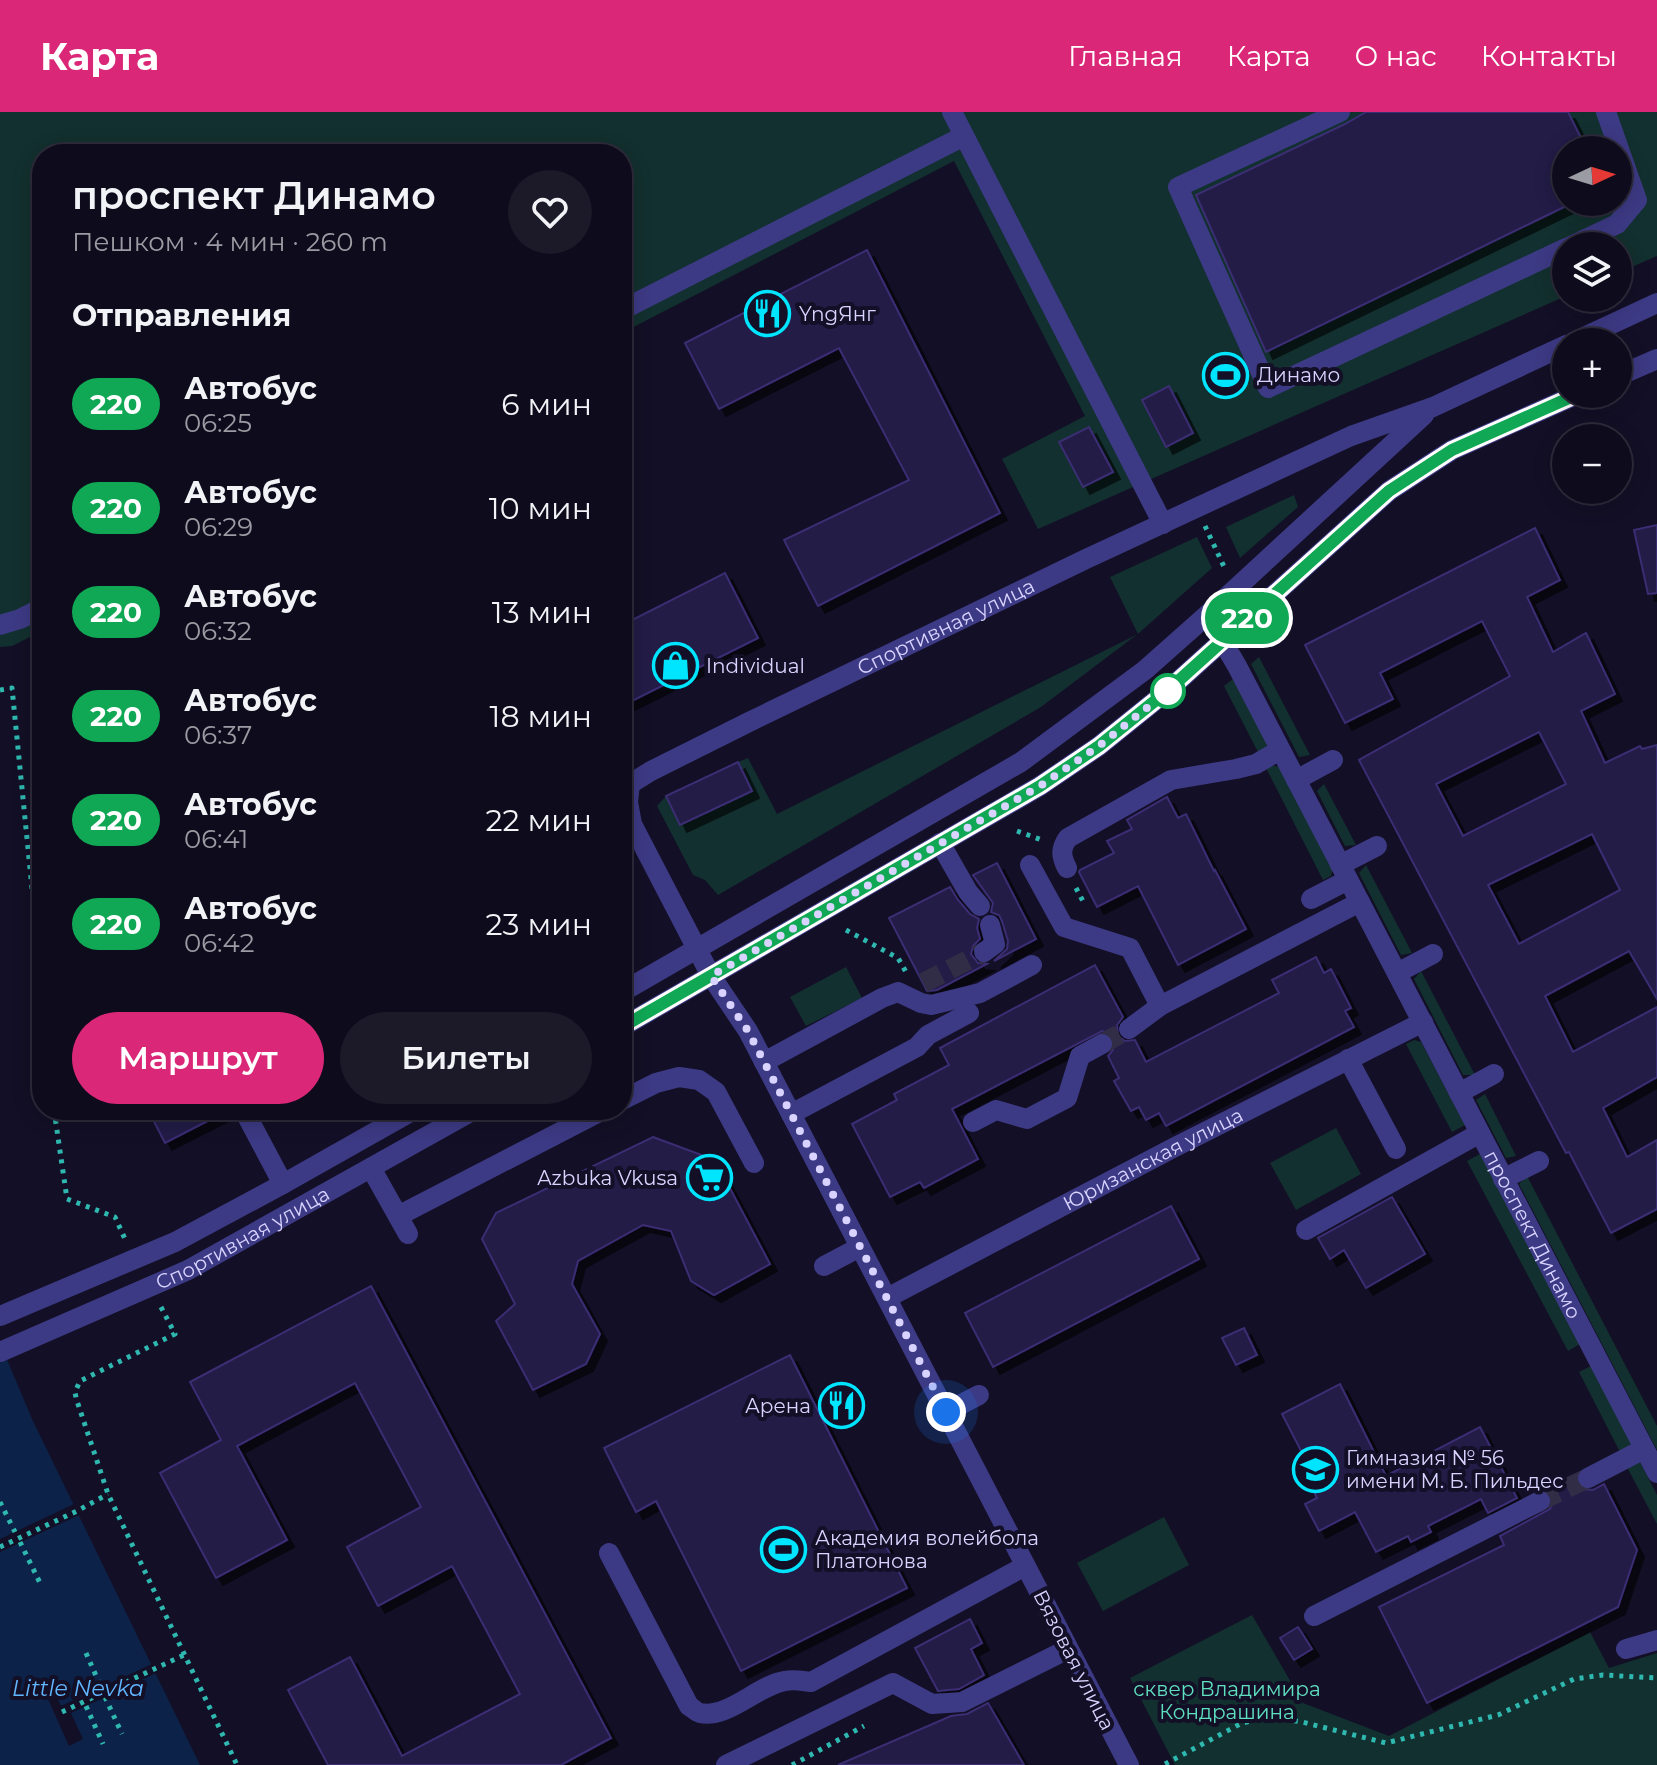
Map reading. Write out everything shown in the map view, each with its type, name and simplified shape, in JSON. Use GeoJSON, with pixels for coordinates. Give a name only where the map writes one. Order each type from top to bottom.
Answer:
{"type":"FeatureCollection","features":[{"type":"Feature","properties":{"kind":"street"},"geometry":{"type":"LineString","coordinates":[[952,112],[1163,524]]}},
{"type":"Feature","properties":{"kind":"street"},"geometry":{"type":"LineString","coordinates":[[1340,112],[1178,187],[1268,388],[1552,255]]}},
{"type":"Feature","properties":{"kind":"street"},"geometry":{"type":"LineString","coordinates":[[1600,232],[1617,224],[1637,200],[1606,112]]}},
{"type":"Feature","properties":{"kind":"street"},"geometry":{"type":"LineString","coordinates":[[632,305],[964,136]]}},
{"type":"Feature","properties":{"kind":"street"},"geometry":{"type":"LineString","coordinates":[[1603,328],[1657,303]]}},
{"type":"Feature","properties":{"kind":"street","name":"Спортивная улица"},"geometry":{"type":"LineString","coordinates":[[632,783],[749,722],[1086,559],[1351,436],[1433,407],[1552,352]]}},
{"type":"Feature","properties":{"kind":"street"},"geometry":{"type":"LineString","coordinates":[[1632,370],[1657,359]]}},
{"type":"Feature","properties":{"kind":"street","name":"Спортивная улица"},"geometry":{"type":"LineString","coordinates":[[632,988],[704,963],[940,843],[1040,786],[1099,746],[1166,692],[1389,491],[1452,450],[1552,406]]}},
{"type":"Feature","properties":{"kind":"street","name":"Спортивная улица"},"geometry":{"type":"LineString","coordinates":[[632,1019],[704,963],[1021,762],[1145,670],[1433,407]]}},
{"type":"Feature","properties":{"kind":"street"},"geometry":{"type":"LineString","coordinates":[[0,625],[32,613]]}},
{"type":"Feature","properties":{"kind":"street","name":"проспект Динамо"},"geometry":{"type":"LineString","coordinates":[[1207,615],[1224,641],[1657,1473]]}},
{"type":"Feature","properties":{"kind":"street"},"geometry":{"type":"LineString","coordinates":[[1067,868],[1061,858],[1062,847],[1068,838],[1171,780],[1256,764],[1280,750]]}},
{"type":"Feature","properties":{"kind":"street"},"geometry":{"type":"LineString","coordinates":[[1296,780],[1333,760]]}},
{"type":"Feature","properties":{"kind":"street","name":"Спортивная улица"},"geometry":{"type":"LineString","coordinates":[[632,824],[704,963]]}},
{"type":"Feature","properties":{"kind":"street"},"geometry":{"type":"LineString","coordinates":[[940,843],[968,892],[980,906]]}},
{"type":"Feature","properties":{"kind":"street"},"geometry":{"type":"LineString","coordinates":[[1311,899],[1377,846]]}},
{"type":"Feature","properties":{"kind":"street"},"geometry":{"type":"LineString","coordinates":[[1030,865],[1064,927],[1130,948],[1160,1006]]}},
{"type":"Feature","properties":{"kind":"street"},"geometry":{"type":"LineString","coordinates":[[1129,1029],[1160,1006],[1360,902]]}},
{"type":"Feature","properties":{"kind":"street"},"geometry":{"type":"LineString","coordinates":[[984,952],[995,944],[990,925]]}},
{"type":"Feature","properties":{"kind":"street"},"geometry":{"type":"LineString","coordinates":[[1397,973],[1433,954]]}},
{"type":"Feature","properties":{"kind":"street","name":"Вязовая улица"},"geometry":{"type":"LineString","coordinates":[[704,963],[748,1031],[1129,1765]]}},
{"type":"Feature","properties":{"kind":"street"},"geometry":{"type":"LineString","coordinates":[[898,992],[931,1005],[980,993],[1032,965]]}},
{"type":"Feature","properties":{"kind":"street"},"geometry":{"type":"LineString","coordinates":[[764,1062],[882,998],[923,983]]}},
{"type":"Feature","properties":{"kind":"street"},"geometry":{"type":"LineString","coordinates":[[791,1114],[917,1047],[928,1035],[969,1013]]}},
{"type":"Feature","properties":{"kind":"street","name":"Юризанская улица"},"geometry":{"type":"LineString","coordinates":[[887,1298],[1175,1147],[1423,1022]]}},
{"type":"Feature","properties":{"kind":"street"},"geometry":{"type":"LineString","coordinates":[[973,1122],[996,1110],[1027,1119],[1067,1098],[1080,1056],[1102,1044]]}},
{"type":"Feature","properties":{"kind":"street"},"geometry":{"type":"LineString","coordinates":[[1348,1059],[1396,1149]]}},
{"type":"Feature","properties":{"kind":"street"},"geometry":{"type":"LineString","coordinates":[[1459,1093],[1494,1074]]}},
{"type":"Feature","properties":{"kind":"street"},"geometry":{"type":"LineString","coordinates":[[632,1094],[679,1077],[699,1080],[716,1092],[754,1163]]}},
{"type":"Feature","properties":{"kind":"street"},"geometry":{"type":"LineString","coordinates":[[249,1120],[283,1184]]}},
{"type":"Feature","properties":{"kind":"street","name":"Спортивная улица"},"geometry":{"type":"LineString","coordinates":[[0,1316],[175,1242],[396,1120]]}},
{"type":"Feature","properties":{"kind":"street","name":"Спортивная улица"},"geometry":{"type":"LineString","coordinates":[[2,1352],[188,1270],[456,1120]]}},
{"type":"Feature","properties":{"kind":"street"},"geometry":{"type":"LineString","coordinates":[[371,1168],[403,1225],[586,1120]]}},
{"type":"Feature","properties":{"kind":"street"},"geometry":{"type":"LineString","coordinates":[[1306,1230],[1480,1133]]}},
{"type":"Feature","properties":{"kind":"street"},"geometry":{"type":"LineString","coordinates":[[1503,1179],[1539,1161]]}},
{"type":"Feature","properties":{"kind":"street"},"geometry":{"type":"LineString","coordinates":[[824,1266],[860,1247]]}},
{"type":"Feature","properties":{"kind":"street"},"geometry":{"type":"LineString","coordinates":[[946,1412],[979,1395]]}},
{"type":"Feature","properties":{"kind":"street"},"geometry":{"type":"LineString","coordinates":[[1588,1478],[1644,1449]]}},
{"type":"Feature","properties":{"kind":"street"},"geometry":{"type":"LineString","coordinates":[[1314,1616],[1540,1501]]}},
{"type":"Feature","properties":{"kind":"street"},"geometry":{"type":"LineString","coordinates":[[609,1553],[689,1706],[701,1713],[730,1707],[783,1681],[811,1682],[1025,1566]]}},
{"type":"Feature","properties":{"kind":"street"},"geometry":{"type":"LineString","coordinates":[[1626,1649],[1657,1640]]}},
{"type":"Feature","properties":{"kind":"street"},"geometry":{"type":"LineString","coordinates":[[726,1765],[893,1683],[932,1704],[962,1702],[1068,1649]]}},
{"type":"Feature","properties":{"kind":"path"},"geometry":{"type":"LineString","coordinates":[[1205,525],[1226,571]]}},
{"type":"Feature","properties":{"kind":"path"},"geometry":{"type":"LineString","coordinates":[[0,690],[12,688],[32,889]]}},
{"type":"Feature","properties":{"kind":"path"},"geometry":{"type":"LineString","coordinates":[[846,930],[898,958]]}},
{"type":"Feature","properties":{"kind":"path"},"geometry":{"type":"LineString","coordinates":[[55,1120],[67,1199],[115,1217],[125,1239]]}},
{"type":"Feature","properties":{"kind":"path"},"geometry":{"type":"LineString","coordinates":[[161,1307],[175,1334],[80,1381],[76,1398],[108,1494],[237,1765]]}},
{"type":"Feature","properties":{"kind":"path"},"geometry":{"type":"LineString","coordinates":[[0,1547],[108,1494]]}},
{"type":"Feature","properties":{"kind":"path"},"geometry":{"type":"LineString","coordinates":[[0,1502],[15,1532]]}},
{"type":"Feature","properties":{"kind":"path"},"geometry":{"type":"LineString","coordinates":[[20,1542],[41,1585]]}},
{"type":"Feature","properties":{"kind":"path"},"geometry":{"type":"LineString","coordinates":[[86,1653],[101,1687]]}},
{"type":"Feature","properties":{"kind":"path"},"geometry":{"type":"LineString","coordinates":[[62,1712],[184,1655]]}},
{"type":"Feature","properties":{"kind":"path"},"geometry":{"type":"LineString","coordinates":[[1165,1764],[1242,1723],[1271,1717],[1386,1743],[1498,1715],[1574,1679],[1603,1675],[1657,1678]]}},
{"type":"Feature","properties":{"kind":"path"},"geometry":{"type":"LineString","coordinates":[[105,1697],[122,1734]]}},
{"type":"Feature","properties":{"kind":"path"},"geometry":{"type":"LineString","coordinates":[[86,1706],[103,1744]]}},
{"type":"Feature","properties":{"kind":"path"},"geometry":{"type":"LineString","coordinates":[[792,1765],[874,1721]]}},
{"type":"Feature","properties":{"kind":"green space","name":"Динамо"},"geometry":{"type":"Polygon","coordinates":[[[0,112],[1657,112],[1657,256],[1632,267],[1632,232],[1552,232],[1552,302],[1038,529],[1002,459],[1085,416],[954,161],[632,328],[632,144],[32,144],[32,636],[12,646],[0,647],[0,112]]]}},
{"type":"Feature","properties":{"kind":"green space"},"geometry":{"type":"Polygon","coordinates":[[[1294,495],[1298,507],[1240,558],[1226,527],[1294,495]]]}},
{"type":"Feature","properties":{"kind":"green space"},"geometry":{"type":"Polygon","coordinates":[[[1197,537],[1212,568],[1138,634],[1110,577],[1197,537]]]}},
{"type":"Feature","properties":{"kind":"green space"},"geometry":{"type":"Polygon","coordinates":[[[1137,634],[1041,707],[718,895],[705,880],[693,875],[657,806],[666,796],[680,825],[751,791],[738,762],[748,758],[777,814],[1137,634]]]}},
{"type":"Feature","properties":{"kind":"green space"},"geometry":{"type":"Polygon","coordinates":[[[1259,657],[1310,755],[1299,757],[1251,664],[1259,657]]]}},
{"type":"Feature","properties":{"kind":"green space"},"geometry":{"type":"Polygon","coordinates":[[[1233,679],[1266,741],[1267,746],[1259,754],[1224,686],[1233,679]]]}},
{"type":"Feature","properties":{"kind":"green space"},"geometry":{"type":"Polygon","coordinates":[[[1270,765],[1280,767],[1333,868],[1331,876],[1323,880],[1266,768],[1270,765]]]}},
{"type":"Feature","properties":{"kind":"green space"},"geometry":{"type":"Polygon","coordinates":[[[1324,784],[1356,845],[1345,846],[1317,791],[1324,784]]]}},
{"type":"Feature","properties":{"kind":"green space"},"geometry":{"type":"Polygon","coordinates":[[[1366,865],[1412,953],[1401,955],[1359,873],[1366,865]]]}},
{"type":"Feature","properties":{"kind":"green space"},"geometry":{"type":"Polygon","coordinates":[[[846,967],[862,998],[806,1026],[790,997],[846,967]]]}},
{"type":"Feature","properties":{"kind":"green space"},"geometry":{"type":"Polygon","coordinates":[[[1421,971],[1475,1075],[1463,1075],[1414,979],[1421,971]]]}},
{"type":"Feature","properties":{"kind":"green space"},"geometry":{"type":"Polygon","coordinates":[[[1414,1040],[1421,1042],[1465,1125],[1452,1132],[1406,1044],[1414,1040]]]}},
{"type":"Feature","properties":{"kind":"green space"},"geometry":{"type":"Polygon","coordinates":[[[1485,1094],[1516,1156],[1506,1158],[1476,1100],[1485,1094]]]}},
{"type":"Feature","properties":{"kind":"green space"},"geometry":{"type":"Polygon","coordinates":[[[1336,1128],[1361,1174],[1296,1210],[1270,1163],[1336,1128]]]}},
{"type":"Feature","properties":{"kind":"green space"},"geometry":{"type":"Polygon","coordinates":[[[1480,1154],[1580,1344],[1568,1351],[1467,1161],[1480,1154]]]}},
{"type":"Feature","properties":{"kind":"green space"},"geometry":{"type":"Polygon","coordinates":[[[1527,1176],[1657,1426],[1657,1450],[1519,1184],[1527,1176]]]}},
{"type":"Feature","properties":{"kind":"green space"},"geometry":{"type":"Polygon","coordinates":[[[1591,1366],[1633,1447],[1621,1454],[1579,1372],[1591,1366]]]}},
{"type":"Feature","properties":{"kind":"green space"},"geometry":{"type":"Polygon","coordinates":[[[1639,1460],[1657,1495],[1657,1524],[1627,1467],[1639,1460]]]}},
{"type":"Feature","properties":{"kind":"green space"},"geometry":{"type":"Polygon","coordinates":[[[1164,1517],[1189,1565],[1103,1611],[1077,1563],[1164,1517]]]}},
{"type":"Feature","properties":{"kind":"green space","name":"сквер Владимира Кондрашина"},"geometry":{"type":"Polygon","coordinates":[[[1252,1615],[1303,1703],[1389,1736],[1590,1632],[1609,1668],[1657,1653],[1657,1765],[1175,1765],[1130,1678],[1252,1615]]]}},
{"type":"Feature","properties":{"kind":"water","name":"Little Nevka"},"geometry":{"type":"Polygon","coordinates":[[[0,1343],[32,1419],[200,1765],[0,1765],[0,1343]]]}},
{"type":"Feature","properties":{"kind":"pier"},"geometry":{"type":"Polygon","coordinates":[[[74,1504],[79,1515],[0,1552],[0,1539],[74,1504]]]}},
{"type":"Feature","properties":{"kind":"pier"},"geometry":{"type":"Polygon","coordinates":[[[152,1664],[156,1673],[71,1713],[83,1739],[69,1746],[44,1690],[52,1686],[61,1706],[152,1664]]]}},
{"type":"Feature","properties":{"kind":"building"},"geometry":{"type":"Polygon","coordinates":[[[1366,112],[1568,112],[1580,136],[1552,136],[1552,213],[1266,352],[1196,195],[1366,112]]]}},
{"type":"Feature","properties":{"kind":"building"},"geometry":{"type":"Polygon","coordinates":[[[867,250],[1000,513],[818,606],[784,540],[909,480],[839,348],[719,409],[685,343],[867,250]]]}},
{"type":"Feature","properties":{"kind":"building"},"geometry":{"type":"Polygon","coordinates":[[[1169,386],[1193,433],[1166,447],[1142,400],[1169,386]]]}},
{"type":"Feature","properties":{"kind":"building"},"geometry":{"type":"Polygon","coordinates":[[[1089,427],[1113,472],[1083,487],[1059,442],[1089,427]]]}},
{"type":"Feature","properties":{"kind":"building"},"geometry":{"type":"Polygon","coordinates":[[[1657,525],[1657,593],[1648,594],[1634,530],[1657,525]]]}},
{"type":"Feature","properties":{"kind":"building"},"geometry":{"type":"Polygon","coordinates":[[[1535,528],[1560,580],[1527,597],[1553,652],[1586,633],[1615,694],[1581,711],[1605,763],[1640,746],[1642,749],[1657,745],[1657,999],[1629,951],[1545,996],[1573,1052],[1657,1007],[1657,1077],[1603,1108],[1627,1157],[1657,1140],[1657,1209],[1611,1233],[1359,760],[1510,676],[1482,621],[1380,673],[1393,699],[1345,723],[1305,645],[1535,528]],[[1539,732],[1436,784],[1463,836],[1566,784],[1539,732]],[[1592,834],[1488,885],[1519,944],[1620,890],[1592,834]]]}},
{"type":"Feature","properties":{"kind":"building"},"geometry":{"type":"Polygon","coordinates":[[[725,573],[758,638],[632,701],[632,620],[725,573]]]}},
{"type":"Feature","properties":{"kind":"building"},"geometry":{"type":"Polygon","coordinates":[[[738,762],[752,791],[680,825],[666,796],[738,762]]]}},
{"type":"Feature","properties":{"kind":"building"},"geometry":{"type":"Polygon","coordinates":[[[1167,797],[1178,818],[1186,814],[1246,929],[1178,965],[1138,886],[1097,907],[1079,872],[1114,853],[1107,841],[1132,829],[1127,820],[1167,797]]]}},
{"type":"Feature","properties":{"kind":"building"},"geometry":{"type":"Polygon","coordinates":[[[997,863],[1036,939],[994,961],[1007,949],[1008,941],[999,915],[991,912],[993,903],[973,875],[997,863]]]}},
{"type":"Feature","properties":{"kind":"building"},"geometry":{"type":"Polygon","coordinates":[[[950,887],[970,914],[979,919],[977,928],[980,939],[973,946],[971,954],[978,963],[987,964],[937,990],[927,991],[889,918],[950,887]]]}},
{"type":"Feature","properties":{"kind":"building"},"geometry":{"type":"Polygon","coordinates":[[[1316,957],[1324,973],[1331,969],[1351,1008],[1345,1011],[1354,1027],[1166,1126],[1159,1113],[1146,1120],[1139,1107],[1131,1111],[1114,1081],[1119,1078],[1108,1056],[1113,1050],[1114,1038],[1102,1031],[952,1109],[978,1159],[924,1188],[920,1182],[890,1197],[852,1124],[897,1100],[894,1094],[949,1065],[940,1048],[1095,965],[1123,1017],[1117,1025],[1118,1036],[1125,1041],[1135,1040],[1146,1062],[1279,993],[1272,980],[1316,957]]]}},
{"type":"Feature","properties":{"kind":"building"},"geometry":{"type":"Polygon","coordinates":[[[153,1120],[210,1120],[165,1143],[153,1120]]]}},
{"type":"Feature","properties":{"kind":"building"},"geometry":{"type":"Polygon","coordinates":[[[653,1137],[715,1160],[770,1264],[714,1295],[691,1281],[671,1231],[643,1225],[578,1261],[572,1284],[600,1334],[586,1364],[533,1390],[496,1321],[515,1304],[482,1239],[496,1213],[653,1137]]]}},
{"type":"Feature","properties":{"kind":"building"},"geometry":{"type":"Polygon","coordinates":[[[1392,1197],[1425,1254],[1366,1288],[1344,1250],[1330,1259],[1318,1238],[1392,1197]]]}},
{"type":"Feature","properties":{"kind":"building"},"geometry":{"type":"Polygon","coordinates":[[[1171,1206],[1199,1259],[993,1367],[965,1313],[1171,1206]]]}},
{"type":"Feature","properties":{"kind":"building"},"geometry":{"type":"Polygon","coordinates":[[[371,1286],[611,1738],[561,1765],[328,1765],[288,1690],[350,1657],[402,1756],[520,1694],[452,1566],[378,1606],[347,1547],[421,1507],[355,1383],[237,1446],[287,1540],[216,1578],[160,1473],[221,1440],[190,1382],[371,1286]]]}},
{"type":"Feature","properties":{"kind":"building"},"geometry":{"type":"Polygon","coordinates":[[[1244,1328],[1257,1355],[1236,1365],[1222,1338],[1244,1328]]]}},
{"type":"Feature","properties":{"kind":"building","name":"Академия волейбола Платонова"},"geometry":{"type":"Polygon","coordinates":[[[790,1355],[907,1588],[741,1671],[656,1501],[636,1512],[604,1448],[790,1355]]]}},
{"type":"Feature","properties":{"kind":"building"},"geometry":{"type":"Polygon","coordinates":[[[1340,1384],[1386,1476],[1480,1427],[1517,1498],[1488,1513],[1481,1499],[1428,1526],[1431,1532],[1411,1542],[1408,1536],[1376,1552],[1355,1512],[1319,1531],[1305,1504],[1317,1498],[1307,1477],[1313,1474],[1282,1414],[1340,1384]]]}},
{"type":"Feature","properties":{"kind":"building"},"geometry":{"type":"Polygon","coordinates":[[[1576,1475],[1576,1483],[1582,1489],[1593,1490],[1604,1484],[1637,1550],[1618,1607],[1427,1703],[1379,1607],[1504,1545],[1500,1536],[1550,1509],[1552,1496],[1546,1490],[1576,1475]]]}},
{"type":"Feature","properties":{"kind":"building"},"geometry":{"type":"Polygon","coordinates":[[[970,1619],[982,1643],[971,1649],[984,1675],[959,1689],[938,1691],[915,1648],[970,1619]]]}},
{"type":"Feature","properties":{"kind":"building"},"geometry":{"type":"Polygon","coordinates":[[[1298,1627],[1312,1649],[1294,1660],[1280,1638],[1298,1627]]]}},
{"type":"Feature","properties":{"kind":"building"},"geometry":{"type":"Polygon","coordinates":[[[988,1703],[1024,1765],[838,1765],[951,1716],[967,1714],[988,1703]]]}},
{"type":"Feature","properties":{"kind":"tunnel"},"geometry":{"type":"LineString","coordinates":[[923,983],[984,952]]}},
{"type":"Feature","properties":{"kind":"tunnel"},"geometry":{"type":"LineString","coordinates":[[1102,1044],[1129,1029]]}},
{"type":"Feature","properties":{"kind":"tunnel"},"geometry":{"type":"LineString","coordinates":[[1540,1501],[1588,1478]]}},
{"type":"Feature","properties":{"kind":"bus line","name":"220"},"geometry":{"type":"LineString","coordinates":[[632,1021],[1040,786],[1099,746],[1166,692],[1389,491],[1452,450],[1552,406]]}},
{"type":"Feature","properties":{"kind":"place","name":"YngЯнг"},"geometry":{"type":"Point","coordinates":[768,314]}},
{"type":"Feature","properties":{"kind":"place","name":"Динамо"},"geometry":{"type":"Point","coordinates":[1226,375]}},
{"type":"Feature","properties":{"kind":"place","name":"Individual"},"geometry":{"type":"Point","coordinates":[675,666]}},
{"type":"Feature","properties":{"kind":"place","name":"Azbuka Vkusa"},"geometry":{"type":"Point","coordinates":[709,1178]}},
{"type":"Feature","properties":{"kind":"place","name":"Арена"},"geometry":{"type":"Point","coordinates":[842,1406]}},
{"type":"Feature","properties":{"kind":"place","name":"Гимназия № 56 имени М. Б. Пильдес"},"geometry":{"type":"Point","coordinates":[1315,1469]}},
{"type":"Feature","properties":{"kind":"place","name":"Академия волейбола Платонова"},"geometry":{"type":"Point","coordinates":[784,1550]}},
{"type":"Feature","properties":{"kind":"route"},"geometry":{"type":"LineString","coordinates":[[946,1412],[748,1031],[711,976],[1040,786],[1099,746],[1168,691]]}}]}
